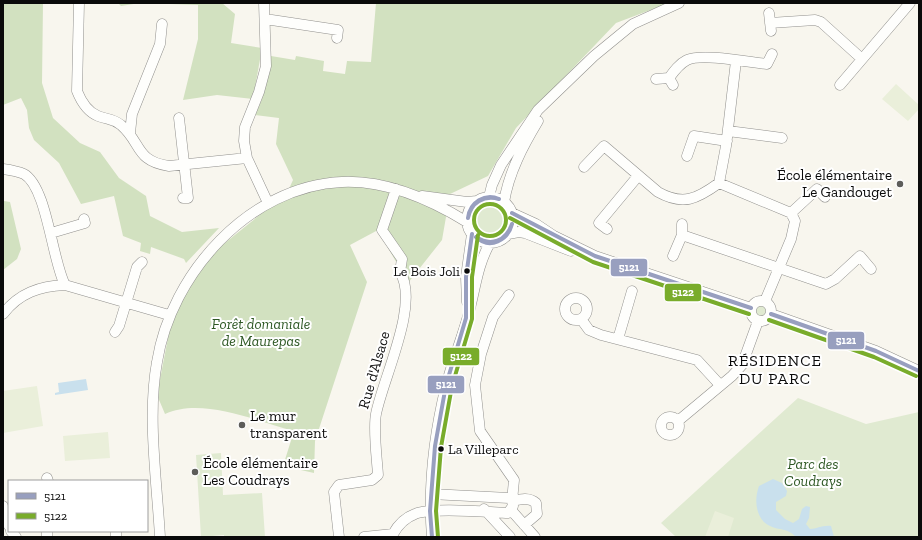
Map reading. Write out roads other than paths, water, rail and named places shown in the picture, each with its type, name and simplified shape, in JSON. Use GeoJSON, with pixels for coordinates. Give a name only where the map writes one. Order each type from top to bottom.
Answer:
{"type":"FeatureCollection","features":[{"type":"Feature","properties":{"kind":"street"},"geometry":{"type":"LineString","coordinates":[[79,3],[77,91],[80,98],[88,109],[98,116],[114,119],[132,114]]}},
{"type":"Feature","properties":{"kind":"street"},"geometry":{"type":"LineString","coordinates":[[264,3],[266,66],[259,92],[245,127],[244,141],[248,158],[268,203]]}},
{"type":"Feature","properties":{"kind":"street"},"geometry":{"type":"LineString","coordinates":[[488,197],[501,165],[538,110],[594,56],[633,24],[679,3]]}},
{"type":"Feature","properties":{"kind":"street"},"geometry":{"type":"LineString","coordinates":[[840,85],[910,3]]}},
{"type":"Feature","properties":{"kind":"street"},"geometry":{"type":"LineString","coordinates":[[265,19],[338,30],[337,38]]}},
{"type":"Feature","properties":{"kind":"street"},"geometry":{"type":"LineString","coordinates":[[770,22],[815,20],[821,22],[862,59]]}},
{"type":"Feature","properties":{"kind":"street"},"geometry":{"type":"LineString","coordinates":[[130,133],[132,114],[160,44],[162,24]]}},
{"type":"Feature","properties":{"kind":"street"},"geometry":{"type":"LineString","coordinates":[[656,79],[671,82],[679,66],[687,60],[700,57],[769,63]]}},
{"type":"Feature","properties":{"kind":"street"},"geometry":{"type":"LineString","coordinates":[[584,167],[604,146],[658,192],[677,200],[690,200],[706,193],[719,184],[727,136],[736,61]]}},
{"type":"Feature","properties":{"kind":"street"},"geometry":{"type":"LineString","coordinates":[[504,202],[512,172],[523,145],[553,97]]}},
{"type":"Feature","properties":{"kind":"street"},"geometry":{"type":"LineString","coordinates":[[179,118],[188,198],[183,198]]}},
{"type":"Feature","properties":{"kind":"street"},"geometry":{"type":"LineString","coordinates":[[114,119],[130,133],[142,155],[158,165],[184,165],[248,158]]}},
{"type":"Feature","properties":{"kind":"street"},"geometry":{"type":"LineString","coordinates":[[687,156],[694,136],[782,138]]}},
{"type":"Feature","properties":{"kind":"street"},"geometry":{"type":"LineString","coordinates":[[3,169],[25,175],[35,188],[42,204],[51,233],[60,275],[65,285]]}},
{"type":"Feature","properties":{"kind":"street"},"geometry":{"type":"LineString","coordinates":[[607,230],[599,223],[638,176]]}},
{"type":"Feature","properties":{"kind":"street"},"geometry":{"type":"LineString","coordinates":[[160,537],[153,399],[156,362],[169,315],[204,256],[236,227],[268,203],[312,186],[343,182],[368,184],[396,189],[411,194],[468,222]]}},
{"type":"Feature","properties":{"kind":"street"},"geometry":{"type":"LineString","coordinates":[[719,184],[791,213],[795,221],[791,239],[765,301]]}},
{"type":"Feature","properties":{"kind":"street","name":"Rue d'Alsace"},"geometry":{"type":"LineString","coordinates":[[338,537],[334,500],[334,492],[338,484],[372,480],[378,475],[376,415],[405,316],[404,279],[400,272],[402,259],[382,230],[396,189]]}},
{"type":"Feature","properties":{"kind":"street"},"geometry":{"type":"LineString","coordinates":[[791,213],[817,189],[826,197]]}},
{"type":"Feature","properties":{"kind":"street"},"geometry":{"type":"LineString","coordinates":[[411,194],[467,202],[477,201],[488,197],[500,199],[512,213],[536,224],[554,236],[595,256],[751,308]]}},
{"type":"Feature","properties":{"kind":"street"},"geometry":{"type":"LineString","coordinates":[[466,318],[466,277],[472,234],[468,222],[470,210],[477,201]]}},
{"type":"Feature","properties":{"kind":"street"},"geometry":{"type":"LineString","coordinates":[[472,234],[483,242],[490,243],[500,241],[508,234],[513,224],[512,213]]}},
{"type":"Feature","properties":{"kind":"street"},"geometry":{"type":"LineString","coordinates":[[51,233],[85,223],[84,219]]}},
{"type":"Feature","properties":{"kind":"street"},"geometry":{"type":"LineString","coordinates":[[673,256],[682,235],[682,224]]}},
{"type":"Feature","properties":{"kind":"street"},"geometry":{"type":"LineString","coordinates":[[508,234],[525,233],[581,254],[595,256]]}},
{"type":"Feature","properties":{"kind":"street"},"geometry":{"type":"LineString","coordinates":[[682,235],[826,284],[835,279],[860,256],[871,269]]}},
{"type":"Feature","properties":{"kind":"street"},"geometry":{"type":"LineString","coordinates":[[432,537],[430,511],[431,494],[440,417],[446,385],[471,305],[474,287],[490,243]]}},
{"type":"Feature","properties":{"kind":"street"},"geometry":{"type":"LineString","coordinates":[[115,332],[120,326],[137,267],[142,262]]}},
{"type":"Feature","properties":{"kind":"street"},"geometry":{"type":"LineString","coordinates":[[3,314],[9,306],[28,292],[48,286],[65,285],[169,315]]}},
{"type":"Feature","properties":{"kind":"street"},"geometry":{"type":"LineString","coordinates":[[618,339],[632,291]]}},
{"type":"Feature","properties":{"kind":"street"},"geometry":{"type":"LineString","coordinates":[[364,537],[394,536],[400,523],[415,514],[430,511],[508,513],[512,506],[514,480],[480,431],[475,385],[481,354],[493,316],[509,295]]}},
{"type":"Feature","properties":{"kind":"street"},"geometry":{"type":"LineString","coordinates":[[751,308],[757,302],[765,301]]}},
{"type":"Feature","properties":{"kind":"street"},"geometry":{"type":"LineString","coordinates":[[751,308],[753,317],[758,321],[764,321],[771,314],[771,308],[765,301]]}},
{"type":"Feature","properties":{"kind":"street"},"geometry":{"type":"LineString","coordinates":[[771,314],[876,351],[919,371]]}},
{"type":"Feature","properties":{"kind":"street"},"geometry":{"type":"LineString","coordinates":[[581,319],[589,330],[697,360],[720,385]]}},
{"type":"Feature","properties":{"kind":"street"},"geometry":{"type":"LineString","coordinates":[[678,420],[742,365],[758,321]]}},
{"type":"Feature","properties":{"kind":"street"},"geometry":{"type":"LineString","coordinates":[[431,494],[509,498],[512,506],[524,525],[535,537]]}},
{"type":"Feature","properties":{"kind":"street"},"geometry":{"type":"LineString","coordinates":[[487,497],[482,504],[487,512],[510,537]]}},
{"type":"Feature","properties":{"kind":"street"},"geometry":{"type":"LineString","coordinates":[[512,506],[525,498],[536,503],[536,514],[524,525]]}},
{"type":"Feature","properties":{"kind":"street"},"geometry":{"type":"LineString","coordinates":[[3,506],[8,523]]}},
{"type":"Feature","properties":{"kind":"water"},"geometry":{"type":"Polygon","coordinates":[[[86,379],[88,390],[55,395],[55,393],[59,392],[58,383],[86,379]]]}},
{"type":"Feature","properties":{"kind":"water"},"geometry":{"type":"Polygon","coordinates":[[[773,479],[782,483],[787,491],[786,496],[776,502],[776,510],[785,519],[793,523],[799,519],[802,509],[806,506],[810,507],[809,518],[806,524],[810,529],[831,526],[834,537],[796,537],[786,530],[770,526],[765,523],[761,519],[757,508],[757,491],[759,486],[773,479]]]}},
{"type":"Feature","properties":{"kind":"place","name":"École élémentaire Le Gandouget"},"geometry":{"type":"Point","coordinates":[900,184]}},
{"type":"Feature","properties":{"kind":"place","name":"Le Bois Joli"},"geometry":{"type":"Point","coordinates":[467,271]}},
{"type":"Feature","properties":{"kind":"place","name":"Le mur transparent"},"geometry":{"type":"Point","coordinates":[242,425]}},
{"type":"Feature","properties":{"kind":"place","name":"La Villeparc"},"geometry":{"type":"Point","coordinates":[441,449]}},
{"type":"Feature","properties":{"kind":"place","name":"École élémentaire Les Coudrays"},"geometry":{"type":"Point","coordinates":[195,472]}},
{"type":"Feature","properties":{"kind":"district","name":"RÉSIDENCE DU PARC"},"geometry":{"type":"Point","coordinates":[775,369]}},
{"type":"Feature","properties":{"kind":"park label","name":"Forêt domaniale de Maurepas"},"geometry":{"type":"Point","coordinates":[261,332]}},
{"type":"Feature","properties":{"kind":"park label","name":"Parc des Coudrays"},"geometry":{"type":"Point","coordinates":[813,472]}}]}
